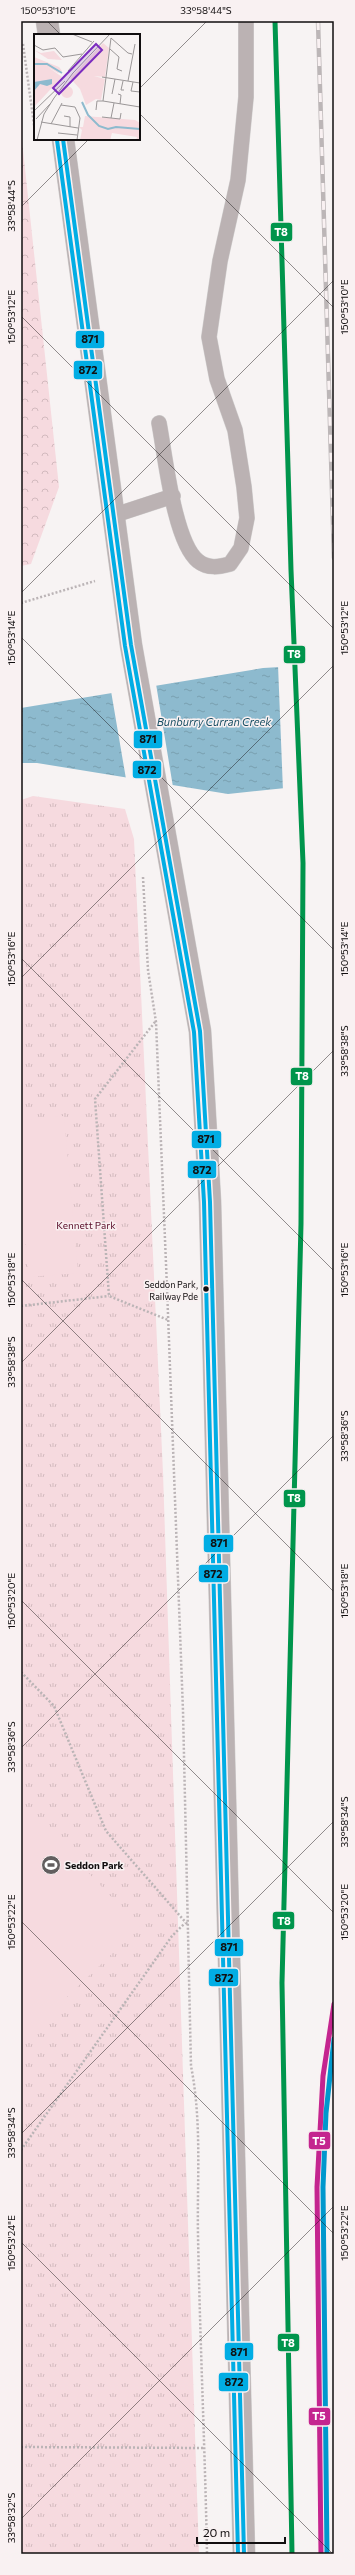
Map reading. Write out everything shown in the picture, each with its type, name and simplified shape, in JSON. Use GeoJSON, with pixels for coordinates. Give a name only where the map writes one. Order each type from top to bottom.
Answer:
{"type":"FeatureCollection","features":[{"type":"Feature","properties":{"kind":"street"},"geometry":{"type":"LineString","coordinates":[[47,21],[49,34]]}},
{"type":"Feature","properties":{"kind":"street"},"geometry":{"type":"LineString","coordinates":[[64,140],[132,644],[163,829],[200,1031],[210,1202],[244,2554]]}},
{"type":"Feature","properties":{"kind":"lane"},"geometry":{"type":"LineString","coordinates":[[159,423],[182,537],[198,561],[214,568],[230,564],[241,548],[247,518],[244,486],[234,430],[217,379],[209,337],[220,260],[238,180],[246,97],[246,21]]}},
{"type":"Feature","properties":{"kind":"lane"},"geometry":{"type":"LineString","coordinates":[[115,515],[174,496]]}},
{"type":"Feature","properties":{"kind":"path"},"geometry":{"type":"LineString","coordinates":[[22,40],[34,125]]}},
{"type":"Feature","properties":{"kind":"path"},"geometry":{"type":"LineString","coordinates":[[21,603],[98,580]]}},
{"type":"Feature","properties":{"kind":"path"},"geometry":{"type":"LineString","coordinates":[[143,870],[148,970],[156,1022],[168,1320],[188,1926],[191,2066],[196,2095],[198,2126],[198,2233],[207,2554]]}},
{"type":"Feature","properties":{"kind":"path"},"geometry":{"type":"LineString","coordinates":[[109,1296],[95,1098],[156,1022]]}},
{"type":"Feature","properties":{"kind":"path"},"geometry":{"type":"LineString","coordinates":[[21,1306],[109,1296],[168,1320]]}},
{"type":"Feature","properties":{"kind":"path"},"geometry":{"type":"LineString","coordinates":[[21,1672],[54,1706],[106,1831],[188,1926]]}},
{"type":"Feature","properties":{"kind":"path"},"geometry":{"type":"LineString","coordinates":[[21,2150],[172,1936],[185,1923]]}},
{"type":"Feature","properties":{"kind":"path"},"geometry":{"type":"LineString","coordinates":[[21,2447],[204,2448]]}},
{"type":"Feature","properties":{"kind":"green space"},"geometry":{"type":"Polygon","coordinates":[[[21,131],[59,487],[31,564],[21,566],[21,131]]]}},
{"type":"Feature","properties":{"kind":"green space","name":"Seddon Park"},"geometry":{"type":"Polygon","coordinates":[[[33,796],[125,809],[134,839],[163,1473],[199,2554],[21,2554],[21,800],[33,796]]]}},
{"type":"Feature","properties":{"kind":"green space"},"geometry":{"type":"Polygon","coordinates":[[[64,1116],[78,1273],[29,1277],[21,1193],[21,1120],[64,1116]]]}},
{"type":"Feature","properties":{"kind":"green space","name":"Seddon Park"},"geometry":{"type":"Polygon","coordinates":[[[21,1802],[140,1927],[21,2041],[21,1802]]]}},
{"type":"Feature","properties":{"kind":"water","name":"Bunburry Curran Creek"},"geometry":{"type":"Polygon","coordinates":[[[334,664],[334,783],[228,794],[37,763],[21,763],[21,708],[263,668],[334,664]]]}},
{"type":"Feature","properties":{"kind":"pier"},"geometry":{"type":"Polygon","coordinates":[[[334,662],[334,786],[283,791],[278,665],[334,662]]]}},
{"type":"Feature","properties":{"kind":"pier"},"geometry":{"type":"Polygon","coordinates":[[[156,684],[173,787],[126,779],[111,691],[156,684]]]}},
{"type":"Feature","properties":{"kind":"railway"},"geometry":{"type":"LineString","coordinates":[[318,21],[334,558]]}},
{"type":"Feature","properties":{"kind":"transit line","name":"T8"},"geometry":{"type":"LineString","coordinates":[[275,21],[291,570],[303,863],[301,1224],[282,1983],[292,2554]]}},
{"type":"Feature","properties":{"kind":"transit line","name":"872"},"geometry":{"type":"LineString","coordinates":[[57,140],[125,646],[194,1032],[204,1202],[238,2554]]}},
{"type":"Feature","properties":{"kind":"transit line","name":"871"},"geometry":{"type":"LineString","coordinates":[[63,140],[131,645],[200,1031],[210,1202],[244,2554]]}},
{"type":"Feature","properties":{"kind":"transit line","name":"T5"},"geometry":{"type":"LineString","coordinates":[[321,2554],[317,2187],[323,2076],[334,2004]]}},
{"type":"Feature","properties":{"kind":"transit line"},"geometry":{"type":"LineString","coordinates":[[327,2554],[323,2187],[326,2113],[334,2039]]}},
{"type":"Feature","properties":{"kind":"place","name":"Seddon Park, Railway Pde"},"geometry":{"type":"Point","coordinates":[206,1289]}},
{"type":"Feature","properties":{"kind":"place","name":"Seddon Park"},"geometry":{"type":"Point","coordinates":[51,1865]}},
{"type":"Feature","properties":{"kind":"park label","name":"Kennett Park"},"geometry":{"type":"Point","coordinates":[86,1225]}}]}
